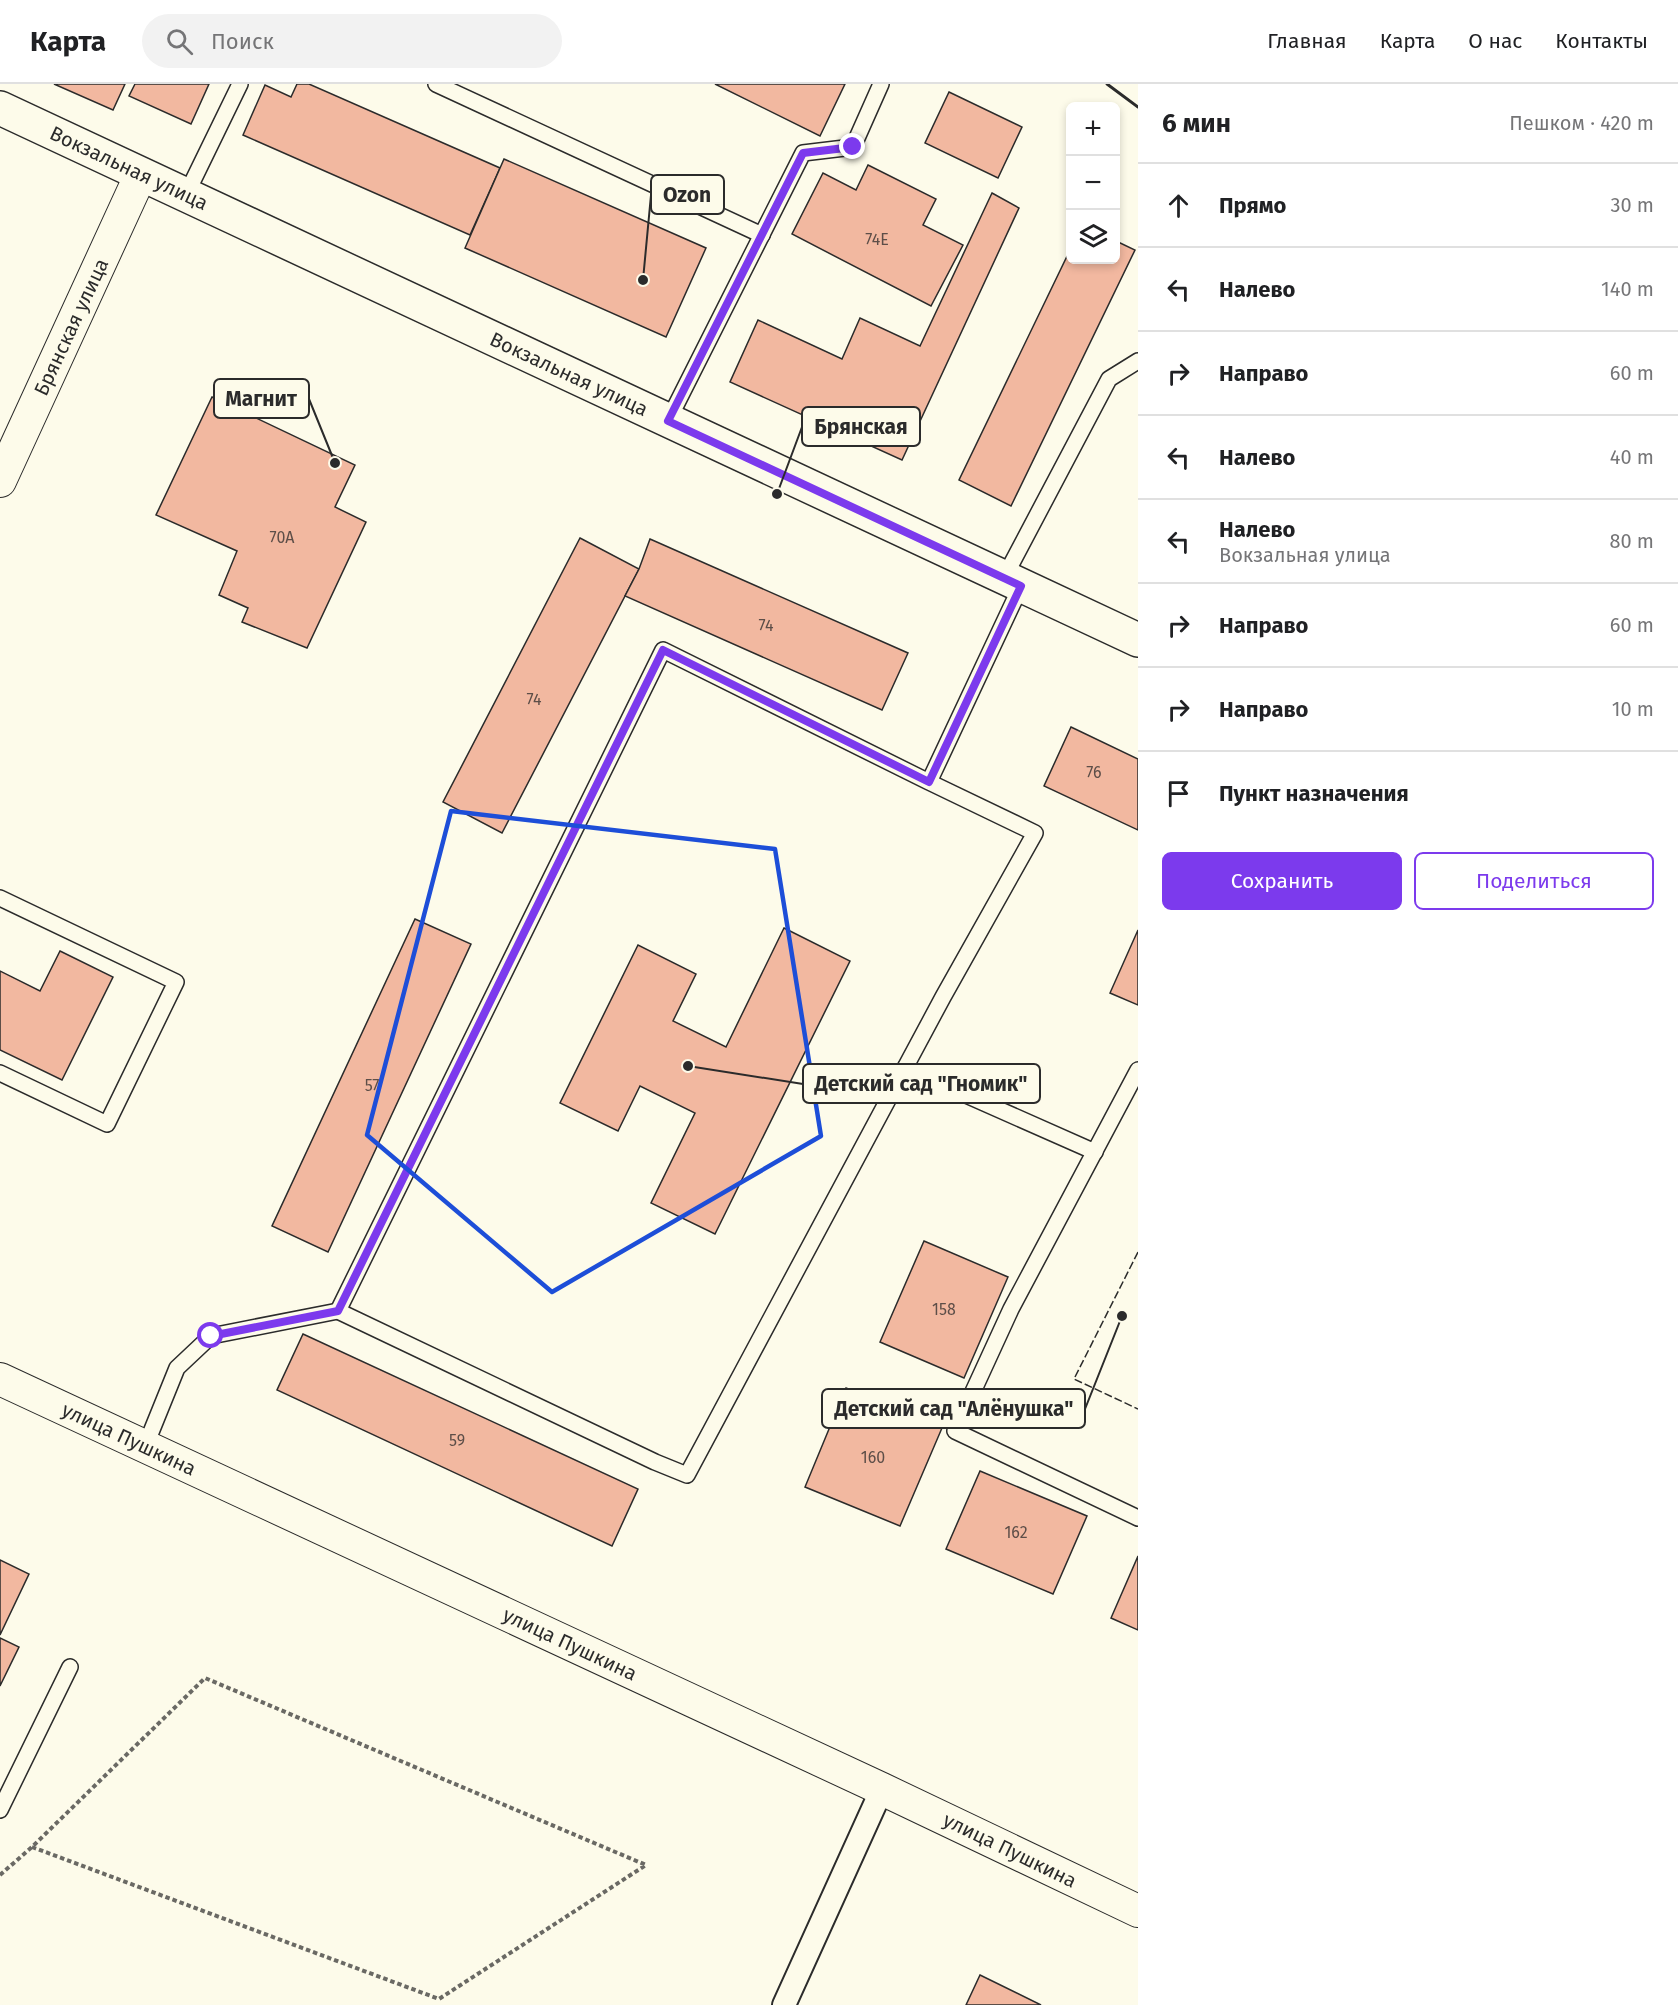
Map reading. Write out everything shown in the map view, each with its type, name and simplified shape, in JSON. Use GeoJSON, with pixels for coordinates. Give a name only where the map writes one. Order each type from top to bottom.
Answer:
{"type":"FeatureCollection","features":[{"type":"Feature","properties":{"kind":"main road","name":"Вокзальная улица"},"geometry":{"type":"LineString","coordinates":[[0,108],[1138,640]]}},
{"type":"Feature","properties":{"kind":"street","name":"Брянская улица"},"geometry":{"type":"LineString","coordinates":[[0,481],[141,174]]}},
{"type":"Feature","properties":{"kind":"street","name":"улица Пушкина"},"geometry":{"type":"LineString","coordinates":[[0,1379],[882,1788],[1138,1911]]}},
{"type":"Feature","properties":{"kind":"street"},"geometry":{"type":"LineString","coordinates":[[784,2005],[882,1788]]}},
{"type":"Feature","properties":{"kind":"lane"},"geometry":{"type":"LineString","coordinates":[[186,195],[240,84]]}},
{"type":"Feature","properties":{"kind":"lane"},"geometry":{"type":"LineString","coordinates":[[436,84],[762,235]]}},
{"type":"Feature","properties":{"kind":"lane"},"geometry":{"type":"LineString","coordinates":[[668,421],[803,153],[853,147],[881,84]]}},
{"type":"Feature","properties":{"kind":"lane"},"geometry":{"type":"LineString","coordinates":[[929,782],[1012,582],[1109,378],[1138,361]]}},
{"type":"Feature","properties":{"kind":"lane"},"geometry":{"type":"LineString","coordinates":[[145,1447],[177,1368],[211,1336],[338,1311],[687,1475],[905,1068],[1035,833],[663,650],[338,1311]]}},
{"type":"Feature","properties":{"kind":"lane"},"geometry":{"type":"LineString","coordinates":[[0,898],[176,982],[107,1124],[0,1073]]}},
{"type":"Feature","properties":{"kind":"lane"},"geometry":{"type":"LineString","coordinates":[[905,1068],[1095,1152]]}},
{"type":"Feature","properties":{"kind":"lane"},"geometry":{"type":"LineString","coordinates":[[1138,1070],[1011,1310],[955,1431],[1138,1518]]}},
{"type":"Feature","properties":{"kind":"lane"},"geometry":{"type":"LineString","coordinates":[[0,1810],[70,1667]]}},
{"type":"Feature","properties":{"kind":"path"},"geometry":{"type":"LineString","coordinates":[[0,1875],[32,1847],[204,1678],[646,1865],[439,1999],[32,1847]]}},
{"type":"Feature","properties":{"kind":"highlighted area"},"geometry":{"type":"Polygon","coordinates":[[[451,811],[775,849],[821,1136],[552,1292],[367,1135],[451,811]]]}},
{"type":"Feature","properties":{"kind":"building"},"geometry":{"type":"Polygon","coordinates":[[[54,84],[125,84],[113,110],[54,84]]]}},
{"type":"Feature","properties":{"kind":"building"},"geometry":{"type":"Polygon","coordinates":[[[135,84],[209,84],[191,124],[129,96],[135,84]]]}},
{"type":"Feature","properties":{"kind":"building"},"geometry":{"type":"Polygon","coordinates":[[[297,84],[309,84],[500,168],[470,235],[243,135],[265,85],[291,97],[297,84]]]}},
{"type":"Feature","properties":{"kind":"building"},"geometry":{"type":"Polygon","coordinates":[[[715,84],[845,84],[820,136],[715,84]]]}},
{"type":"Feature","properties":{"kind":"building"},"geometry":{"type":"Polygon","coordinates":[[[949,92],[1022,127],[998,178],[925,143],[949,92]]]}},
{"type":"Feature","properties":{"kind":"building"},"geometry":{"type":"Polygon","coordinates":[[[504,159],[706,248],[666,337],[465,248],[504,159]]]}},
{"type":"Feature","properties":{"kind":"building"},"geometry":{"type":"Polygon","coordinates":[[[868,165],[936,199],[923,225],[963,245],[931,306],[792,234],[823,173],[856,190],[868,165]]]}},
{"type":"Feature","properties":{"kind":"building"},"geometry":{"type":"Polygon","coordinates":[[[992,193],[1019,208],[902,460],[730,382],[758,320],[842,359],[860,318],[920,346],[992,193]]]}},
{"type":"Feature","properties":{"kind":"building"},"geometry":{"type":"Polygon","coordinates":[[[1120,243],[1135,250],[1011,506],[959,480],[1066,258],[1066,264],[1120,264],[1120,243]]]}},
{"type":"Feature","properties":{"kind":"building"},"geometry":{"type":"Polygon","coordinates":[[[212,397],[355,465],[335,507],[366,522],[307,648],[242,622],[248,608],[219,595],[237,551],[156,515],[212,397]]]}},
{"type":"Feature","properties":{"kind":"building"},"geometry":{"type":"Polygon","coordinates":[[[580,538],[639,569],[502,833],[443,802],[580,538]]]}},
{"type":"Feature","properties":{"kind":"building"},"geometry":{"type":"Polygon","coordinates":[[[650,539],[908,653],[882,710],[625,596],[639,569],[650,539]]]}},
{"type":"Feature","properties":{"kind":"building"},"geometry":{"type":"Polygon","coordinates":[[[1071,727],[1138,759],[1138,830],[1044,786],[1071,727]]]}},
{"type":"Feature","properties":{"kind":"building"},"geometry":{"type":"Polygon","coordinates":[[[415,919],[471,944],[328,1252],[272,1226],[415,919]]]}},
{"type":"Feature","properties":{"kind":"building"},"geometry":{"type":"Polygon","coordinates":[[[784,928],[850,961],[715,1234],[651,1203],[695,1113],[640,1086],[618,1131],[560,1103],[638,945],[696,974],[673,1021],[726,1047],[784,928]]]}},
{"type":"Feature","properties":{"kind":"building"},"geometry":{"type":"Polygon","coordinates":[[[1138,930],[1138,1005],[1110,993],[1138,930]]]}},
{"type":"Feature","properties":{"kind":"building"},"geometry":{"type":"Polygon","coordinates":[[[60,951],[113,977],[62,1080],[0,1050],[0,971],[40,991],[60,951]]]}},
{"type":"Feature","properties":{"kind":"building"},"geometry":{"type":"Polygon","coordinates":[[[924,1241],[1008,1277],[964,1378],[880,1342],[924,1241]]]}},
{"type":"Feature","properties":{"kind":"building"},"geometry":{"type":"Polygon","coordinates":[[[303,1334],[638,1489],[612,1546],[277,1390],[303,1334]]]}},
{"type":"Feature","properties":{"kind":"building"},"geometry":{"type":"Polygon","coordinates":[[[846,1388],[942,1428],[900,1526],[805,1487],[846,1388]]]}},
{"type":"Feature","properties":{"kind":"building"},"geometry":{"type":"Polygon","coordinates":[[[980,1471],[1087,1516],[1053,1594],[946,1549],[980,1471]]]}},
{"type":"Feature","properties":{"kind":"building"},"geometry":{"type":"Polygon","coordinates":[[[1138,1556],[1138,1630],[1111,1618],[1138,1556]]]}},
{"type":"Feature","properties":{"kind":"building"},"geometry":{"type":"Polygon","coordinates":[[[0,1560],[29,1574],[0,1635],[0,1560]]]}},
{"type":"Feature","properties":{"kind":"building"},"geometry":{"type":"Polygon","coordinates":[[[0,1638],[19,1647],[0,1686],[0,1638]]]}},
{"type":"Feature","properties":{"kind":"building"},"geometry":{"type":"Polygon","coordinates":[[[980,1975],[1041,2005],[966,2005],[980,1975]]]}},
{"type":"Feature","properties":{"kind":"fence"},"geometry":{"type":"LineString","coordinates":[[1138,1252],[1074,1379],[1138,1409]]}},
{"type":"Feature","properties":{"kind":"wall"},"geometry":{"type":"LineString","coordinates":[[1107,84],[1138,107]]}},
{"type":"Feature","properties":{"kind":"place","name":"Ozon"},"geometry":{"type":"Point","coordinates":[643,280]}},
{"type":"Feature","properties":{"kind":"place","name":"Магнит"},"geometry":{"type":"Point","coordinates":[335,463]}},
{"type":"Feature","properties":{"kind":"place","name":"Брянская"},"geometry":{"type":"Point","coordinates":[777,494]}},
{"type":"Feature","properties":{"kind":"place","name":"Детский сад \"Гномик\""},"geometry":{"type":"Point","coordinates":[688,1066]}},
{"type":"Feature","properties":{"kind":"place","name":"Детский сад \"Алёнушка\""},"geometry":{"type":"Point","coordinates":[1122,1316]}},
{"type":"Feature","properties":{"kind":"route"},"geometry":{"type":"LineString","coordinates":[[211,1336],[338,1311],[663,650],[929,782],[1021,586],[668,421],[803,153],[853,147]]}}]}
